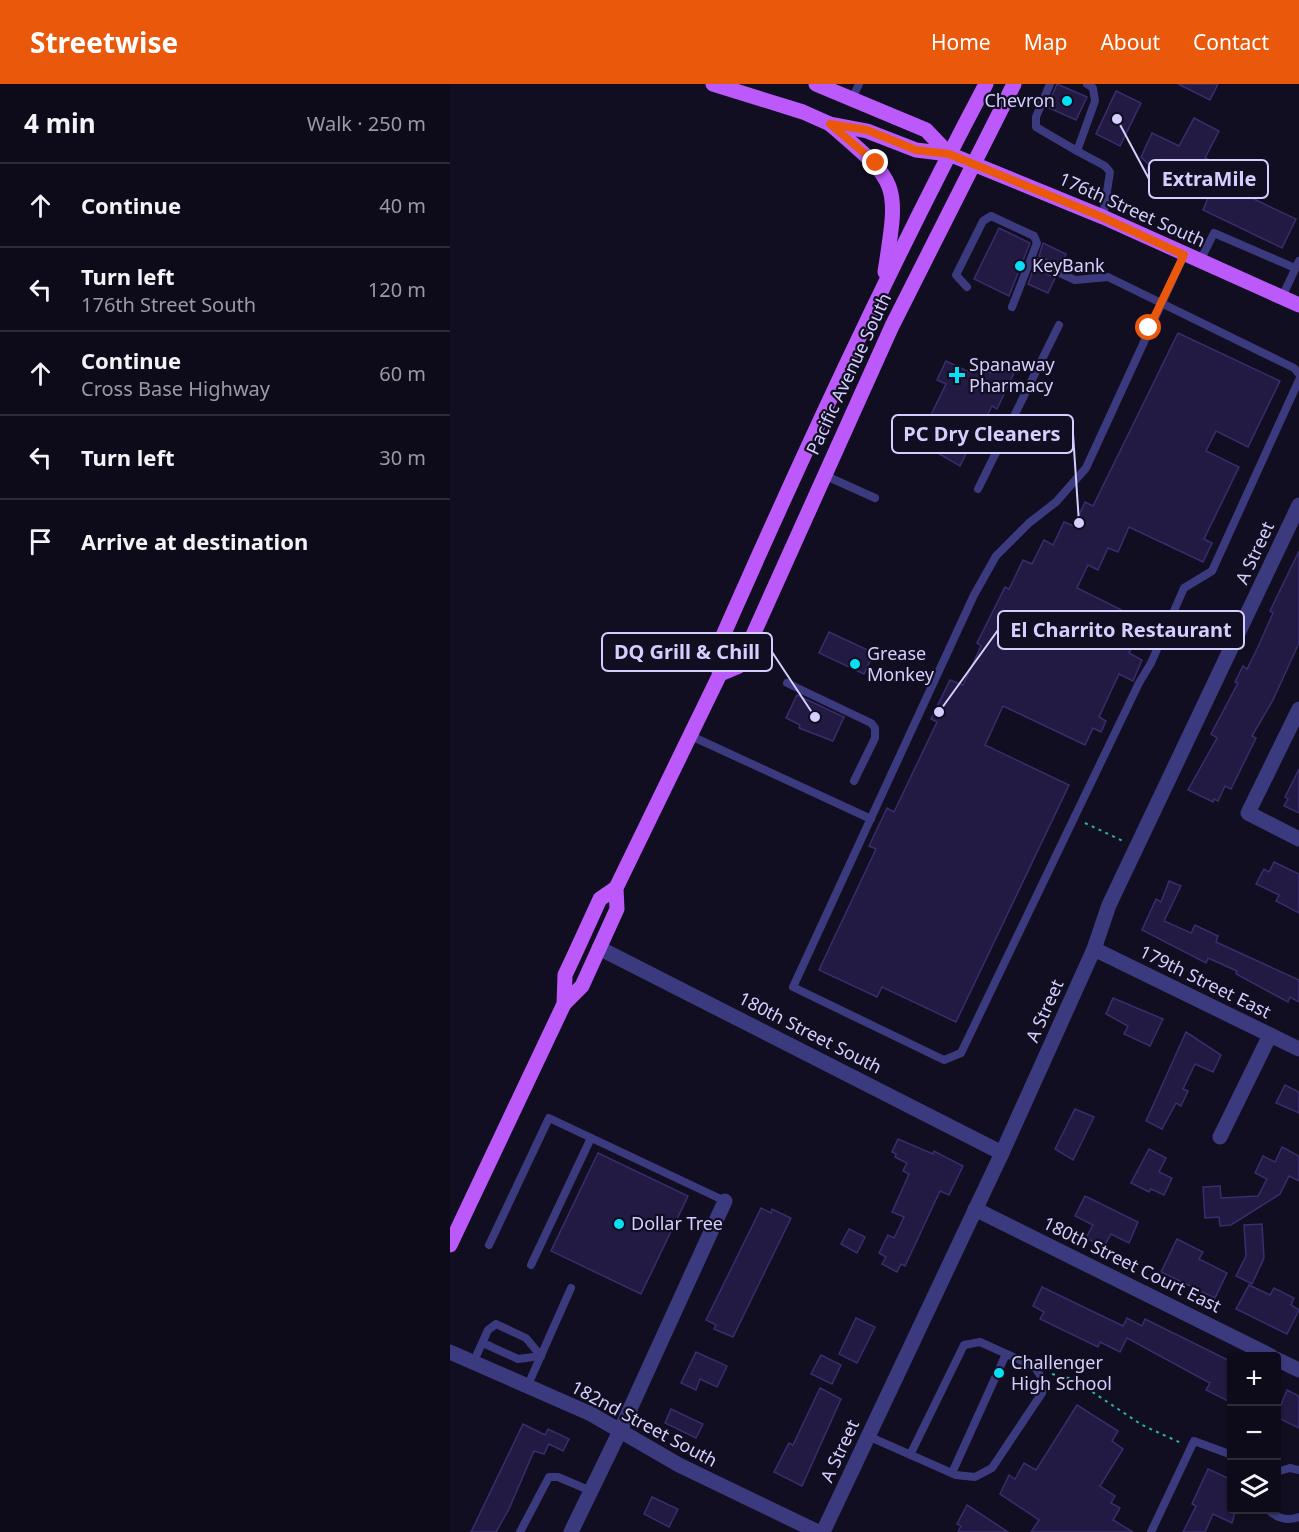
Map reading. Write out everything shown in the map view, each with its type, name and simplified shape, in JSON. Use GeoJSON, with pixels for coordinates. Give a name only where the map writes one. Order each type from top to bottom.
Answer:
{"type":"FeatureCollection","features":[{"type":"Feature","properties":{"kind":"main road"},"geometry":{"type":"LineString","coordinates":[[713,84],[803,112],[830,124],[867,130],[916,150],[949,154]]}},
{"type":"Feature","properties":{"kind":"main road"},"geometry":{"type":"LineString","coordinates":[[816,84],[926,130],[949,154]]}},
{"type":"Feature","properties":{"kind":"main road","name":"Pacific Avenue South"},"geometry":{"type":"LineString","coordinates":[[720,674],[714,656],[798,465],[949,154],[986,84]]}},
{"type":"Feature","properties":{"kind":"main road","name":"Pacific Avenue South"},"geometry":{"type":"LineString","coordinates":[[450,1245],[564,1004],[582,986],[600,948],[617,909],[616,888],[688,735],[720,674],[739,666],[892,326],[1014,84]]}},
{"type":"Feature","properties":{"kind":"main road"},"geometry":{"type":"LineString","coordinates":[[830,124],[876,163],[891,189],[893,218],[882,291]]}},
{"type":"Feature","properties":{"kind":"main road","name":"176th Street South"},"geometry":{"type":"LineString","coordinates":[[949,154],[1102,217],[1299,305]]}},
{"type":"Feature","properties":{"kind":"main road","name":"Pacific Avenue South"},"geometry":{"type":"LineString","coordinates":[[564,1004],[565,975],[600,899],[616,888]]}},
{"type":"Feature","properties":{"kind":"street","name":"A Street"},"geometry":{"type":"LineString","coordinates":[[823,1532],[1002,1153],[1094,950],[1109,905],[1299,505]]}},
{"type":"Feature","properties":{"kind":"street"},"geometry":{"type":"LineString","coordinates":[[1299,710],[1248,813],[1299,839]]}},
{"type":"Feature","properties":{"kind":"street","name":"180th Street South"},"geometry":{"type":"LineString","coordinates":[[600,948],[1002,1153]]}},
{"type":"Feature","properties":{"kind":"street","name":"179th Street East"},"geometry":{"type":"LineString","coordinates":[[1094,950],[1299,1050]]}},
{"type":"Feature","properties":{"kind":"street"},"geometry":{"type":"LineString","coordinates":[[1220,1137],[1270,1035]]}},
{"type":"Feature","properties":{"kind":"street"},"geometry":{"type":"LineString","coordinates":[[571,1532],[620,1431],[725,1201]]}},
{"type":"Feature","properties":{"kind":"street","name":"180th Street Court East"},"geometry":{"type":"LineString","coordinates":[[975,1209],[1263,1352]]}},
{"type":"Feature","properties":{"kind":"street","name":"182nd Street South"},"geometry":{"type":"LineString","coordinates":[[450,1352],[591,1414],[679,1465],[818,1532]]}},
{"type":"Feature","properties":{"kind":"street"},"geometry":{"type":"LineString","coordinates":[[1281,1362],[1299,1371]]}},
{"type":"Feature","properties":{"kind":"lane"},"geometry":{"type":"LineString","coordinates":[[852,99],[859,84]]}},
{"type":"Feature","properties":{"kind":"lane"},"geometry":{"type":"LineString","coordinates":[[1050,84],[1036,117],[1036,127],[1105,166],[1110,172],[1102,217]]}},
{"type":"Feature","properties":{"kind":"lane"},"geometry":{"type":"LineString","coordinates":[[1077,151],[1095,101],[1093,88],[1087,84]]}},
{"type":"Feature","properties":{"kind":"lane"},"geometry":{"type":"LineString","coordinates":[[966,287],[956,275],[983,221],[991,216],[1034,236],[1038,247],[1012,307]]}},
{"type":"Feature","properties":{"kind":"lane"},"geometry":{"type":"LineString","coordinates":[[1200,261],[1214,233],[1297,265],[1282,297]]}},
{"type":"Feature","properties":{"kind":"lane"},"geometry":{"type":"LineString","coordinates":[[1184,255],[1086,468],[1056,502],[1029,523],[996,556],[974,595],[793,987],[944,1060],[961,1053],[1138,683],[1151,663],[1184,588],[1212,571],[1299,380]]}},
{"type":"Feature","properties":{"kind":"lane"},"geometry":{"type":"LineString","coordinates":[[1032,260],[1075,280],[1108,277],[1294,368],[1299,374]]}},
{"type":"Feature","properties":{"kind":"lane"},"geometry":{"type":"LineString","coordinates":[[978,489],[1059,325]]}},
{"type":"Feature","properties":{"kind":"lane"},"geometry":{"type":"LineString","coordinates":[[824,475],[875,498]]}},
{"type":"Feature","properties":{"kind":"lane"},"geometry":{"type":"LineString","coordinates":[[787,683],[871,723],[875,728],[874,738],[854,781]]}},
{"type":"Feature","properties":{"kind":"lane"},"geometry":{"type":"LineString","coordinates":[[688,735],[871,819]]}},
{"type":"Feature","properties":{"kind":"lane"},"geometry":{"type":"LineString","coordinates":[[489,1245],[549,1118],[725,1201]]}},
{"type":"Feature","properties":{"kind":"lane"},"geometry":{"type":"LineString","coordinates":[[531,1265],[591,1138]]}},
{"type":"Feature","properties":{"kind":"lane"},"geometry":{"type":"LineString","coordinates":[[527,1387],[571,1288]]}},
{"type":"Feature","properties":{"kind":"lane"},"geometry":{"type":"LineString","coordinates":[[473,1363],[490,1327],[498,1324],[526,1338],[541,1356]]}},
{"type":"Feature","properties":{"kind":"lane"},"geometry":{"type":"LineString","coordinates":[[868,1436],[910,1455],[952,1473],[966,1478],[975,1477],[992,1468],[1042,1393],[1043,1381],[1038,1371],[1006,1354],[974,1341],[960,1348],[910,1455]]}},
{"type":"Feature","properties":{"kind":"lane"},"geometry":{"type":"LineString","coordinates":[[483,1343],[518,1359],[541,1356]]}},
{"type":"Feature","properties":{"kind":"lane"},"geometry":{"type":"LineString","coordinates":[[952,1473],[1006,1354]]}},
{"type":"Feature","properties":{"kind":"lane"},"geometry":{"type":"LineString","coordinates":[[1151,1532],[1194,1442],[1200,1441],[1227,1453]]}},
{"type":"Feature","properties":{"kind":"lane"},"geometry":{"type":"LineString","coordinates":[[1281,1471],[1290,1468],[1299,1470]]}},
{"type":"Feature","properties":{"kind":"lane"},"geometry":{"type":"LineString","coordinates":[[520,1532],[549,1477],[558,1477],[591,1491]]}},
{"type":"Feature","properties":{"kind":"lane"},"geometry":{"type":"LineString","coordinates":[[1275,1514],[1279,1517],[1299,1517]]}},
{"type":"Feature","properties":{"kind":"path"},"geometry":{"type":"LineString","coordinates":[[1074,818],[1137,847]]}},
{"type":"Feature","properties":{"kind":"path"},"geometry":{"type":"LineString","coordinates":[[1038,1371],[1073,1379],[1142,1425],[1190,1447]]}},
{"type":"Feature","properties":{"kind":"building","name":"Chevron"},"geometry":{"type":"Polygon","coordinates":[[[1057,84],[1087,97],[1076,120],[1047,107],[1057,84]]]}},
{"type":"Feature","properties":{"kind":"building"},"geometry":{"type":"Polygon","coordinates":[[[1178,84],[1218,84],[1210,100],[1178,84]]]}},
{"type":"Feature","properties":{"kind":"building"},"geometry":{"type":"Polygon","coordinates":[[[1116,91],[1141,103],[1120,146],[1096,134],[1116,91]]]}},
{"type":"Feature","properties":{"kind":"building"},"geometry":{"type":"Polygon","coordinates":[[[1194,118],[1219,131],[1205,158],[1212,161],[1205,176],[1296,219],[1282,248],[1203,210],[1211,191],[1189,181],[1186,187],[1147,170],[1149,165],[1141,157],[1152,133],[1179,146],[1194,118]]]}},
{"type":"Feature","properties":{"kind":"building"},"geometry":{"type":"Polygon","coordinates":[[[999,228],[1030,243],[1009,296],[974,279],[999,228]]]}},
{"type":"Feature","properties":{"kind":"building"},"geometry":{"type":"Polygon","coordinates":[[[1043,243],[1066,254],[1060,266],[1039,256],[1043,243]]]}},
{"type":"Feature","properties":{"kind":"building"},"geometry":{"type":"Polygon","coordinates":[[[1034,268],[1055,278],[1048,293],[1028,284],[1034,268]]]}},
{"type":"Feature","properties":{"kind":"building"},"geometry":{"type":"Polygon","coordinates":[[[1178,333],[1280,381],[1248,447],[1216,431],[1206,451],[1239,467],[1204,539],[1212,543],[1203,562],[1129,527],[1118,552],[1108,548],[1098,570],[1088,565],[1077,588],[1144,621],[1129,653],[1142,660],[1133,681],[1119,674],[1099,717],[1106,721],[1101,732],[1093,728],[1085,745],[1003,706],[985,745],[1069,785],[956,1022],[882,987],[877,997],[819,970],[876,849],[869,846],[887,808],[894,812],[937,722],[931,719],[950,680],[963,685],[981,646],[977,643],[1005,587],[1009,589],[1023,560],[1032,564],[1044,540],[1053,545],[1064,522],[1074,526],[1085,502],[1093,506],[1178,333]]]}},
{"type":"Feature","properties":{"kind":"building"},"geometry":{"type":"Polygon","coordinates":[[[946,361],[971,373],[975,365],[991,373],[995,364],[1014,373],[997,409],[992,406],[960,466],[915,440],[924,421],[927,423],[946,384],[937,380],[946,361]]]}},
{"type":"Feature","properties":{"kind":"building"},"geometry":{"type":"Polygon","coordinates":[[[1299,551],[1299,643],[1273,700],[1252,736],[1256,738],[1231,789],[1225,786],[1218,801],[1214,799],[1213,802],[1188,790],[1217,738],[1211,734],[1238,683],[1235,682],[1243,666],[1247,669],[1257,649],[1273,613],[1270,611],[1299,551]]]}},
{"type":"Feature","properties":{"kind":"building","name":"Grease Monkey"},"geometry":{"type":"Polygon","coordinates":[[[829,632],[874,653],[864,674],[819,653],[829,632]]]}},
{"type":"Feature","properties":{"kind":"building"},"geometry":{"type":"Polygon","coordinates":[[[797,695],[844,717],[833,741],[799,728],[800,725],[786,718],[797,695]]]}},
{"type":"Feature","properties":{"kind":"building"},"geometry":{"type":"Polygon","coordinates":[[[1299,769],[1299,813],[1284,806],[1288,799],[1285,797],[1299,769]]]}},
{"type":"Feature","properties":{"kind":"building"},"geometry":{"type":"Polygon","coordinates":[[[1274,862],[1299,874],[1299,913],[1276,901],[1279,895],[1256,884],[1264,869],[1269,872],[1274,862]]]}},
{"type":"Feature","properties":{"kind":"building"},"geometry":{"type":"Polygon","coordinates":[[[1169,881],[1181,886],[1164,921],[1191,933],[1195,925],[1218,936],[1216,942],[1299,980],[1299,1002],[1290,997],[1288,1002],[1236,974],[1237,971],[1208,958],[1206,963],[1142,930],[1156,899],[1161,902],[1169,881]]]}},
{"type":"Feature","properties":{"kind":"building"},"geometry":{"type":"Polygon","coordinates":[[[1113,998],[1163,1019],[1150,1046],[1124,1034],[1128,1026],[1106,1014],[1113,998]]]}},
{"type":"Feature","properties":{"kind":"building"},"geometry":{"type":"Polygon","coordinates":[[[1186,1032],[1221,1055],[1213,1072],[1195,1064],[1183,1089],[1188,1091],[1181,1106],[1176,1103],[1162,1129],[1146,1121],[1186,1032]]]}},
{"type":"Feature","properties":{"kind":"building"},"geometry":{"type":"Polygon","coordinates":[[[1285,1085],[1299,1092],[1299,1113],[1276,1103],[1285,1085]]]}},
{"type":"Feature","properties":{"kind":"building"},"geometry":{"type":"Polygon","coordinates":[[[1075,1109],[1094,1117],[1073,1160],[1055,1149],[1075,1109]]]}},
{"type":"Feature","properties":{"kind":"building"},"geometry":{"type":"Polygon","coordinates":[[[898,1139],[933,1154],[934,1151],[963,1166],[949,1195],[940,1191],[905,1266],[901,1264],[897,1272],[882,1264],[886,1257],[879,1253],[888,1235],[894,1238],[904,1217],[892,1212],[909,1174],[903,1171],[907,1163],[895,1157],[896,1154],[892,1152],[898,1139]]]}},
{"type":"Feature","properties":{"kind":"building"},"geometry":{"type":"Polygon","coordinates":[[[1282,1147],[1299,1156],[1299,1181],[1289,1176],[1280,1194],[1231,1225],[1220,1226],[1219,1217],[1205,1218],[1203,1187],[1220,1186],[1221,1198],[1258,1196],[1267,1179],[1255,1173],[1263,1156],[1275,1162],[1282,1147]]]}},
{"type":"Feature","properties":{"kind":"building"},"geometry":{"type":"Polygon","coordinates":[[[1149,1149],[1166,1158],[1159,1172],[1172,1178],[1164,1195],[1151,1189],[1149,1192],[1131,1183],[1149,1149]]]}},
{"type":"Feature","properties":{"kind":"building","name":"Dollar Tree"},"geometry":{"type":"Polygon","coordinates":[[[598,1153],[688,1196],[641,1294],[551,1251],[598,1153]]]}},
{"type":"Feature","properties":{"kind":"building"},"geometry":{"type":"Polygon","coordinates":[[[1085,1196],[1138,1222],[1129,1243],[1111,1234],[1104,1247],[1086,1238],[1093,1225],[1075,1216],[1085,1196]]]}},
{"type":"Feature","properties":{"kind":"building"},"geometry":{"type":"Polygon","coordinates":[[[761,1208],[771,1213],[772,1209],[791,1218],[733,1337],[714,1329],[716,1325],[706,1320],[761,1208]]]}},
{"type":"Feature","properties":{"kind":"building"},"geometry":{"type":"Polygon","coordinates":[[[1262,1224],[1264,1258],[1252,1284],[1236,1276],[1246,1256],[1244,1225],[1262,1224]]]}},
{"type":"Feature","properties":{"kind":"building"},"geometry":{"type":"Polygon","coordinates":[[[849,1229],[865,1237],[857,1253],[841,1244],[849,1229]]]}},
{"type":"Feature","properties":{"kind":"building"},"geometry":{"type":"Polygon","coordinates":[[[1177,1239],[1203,1252],[1199,1259],[1227,1273],[1215,1298],[1161,1272],[1177,1239]]]}},
{"type":"Feature","properties":{"kind":"building"},"geometry":{"type":"Polygon","coordinates":[[[1249,1285],[1270,1295],[1274,1288],[1294,1298],[1291,1305],[1299,1310],[1287,1334],[1236,1309],[1249,1285]]]}},
{"type":"Feature","properties":{"kind":"building"},"geometry":{"type":"Polygon","coordinates":[[[1042,1287],[1123,1326],[1127,1318],[1142,1326],[1145,1319],[1227,1360],[1227,1400],[1206,1390],[1210,1383],[1127,1338],[1120,1352],[1100,1342],[1098,1347],[1040,1319],[1044,1312],[1033,1306],[1042,1287]]]}},
{"type":"Feature","properties":{"kind":"building"},"geometry":{"type":"Polygon","coordinates":[[[856,1318],[875,1327],[857,1363],[839,1354],[856,1318]]]}},
{"type":"Feature","properties":{"kind":"building"},"geometry":{"type":"Polygon","coordinates":[[[696,1352],[727,1366],[717,1387],[700,1379],[696,1390],[681,1383],[696,1352]]]}},
{"type":"Feature","properties":{"kind":"building"},"geometry":{"type":"Polygon","coordinates":[[[821,1355],[841,1365],[832,1384],[811,1374],[821,1355]]]}},
{"type":"Feature","properties":{"kind":"building"},"geometry":{"type":"Polygon","coordinates":[[[820,1388],[841,1399],[802,1486],[774,1472],[789,1443],[793,1445],[820,1388]]]}},
{"type":"Feature","properties":{"kind":"building"},"geometry":{"type":"Polygon","coordinates":[[[1287,1390],[1299,1396],[1299,1428],[1281,1419],[1281,1405],[1287,1390]]]}},
{"type":"Feature","properties":{"kind":"building"},"geometry":{"type":"Polygon","coordinates":[[[1077,1405],[1118,1431],[1112,1441],[1123,1449],[1100,1486],[1115,1496],[1111,1503],[1120,1508],[1113,1520],[1133,1532],[1031,1532],[1039,1520],[1000,1494],[1009,1475],[1015,1479],[1024,1463],[1036,1470],[1077,1405]]]}},
{"type":"Feature","properties":{"kind":"building"},"geometry":{"type":"Polygon","coordinates":[[[671,1409],[703,1424],[696,1438],[665,1423],[671,1409]]]}},
{"type":"Feature","properties":{"kind":"building"},"geometry":{"type":"Polygon","coordinates":[[[523,1424],[545,1435],[548,1429],[569,1439],[563,1451],[549,1444],[544,1454],[534,1451],[509,1509],[496,1532],[471,1532],[523,1424]]]}},
{"type":"Feature","properties":{"kind":"building"},"geometry":{"type":"Polygon","coordinates":[[[1208,1469],[1227,1478],[1227,1514],[1235,1514],[1232,1523],[1213,1514],[1205,1532],[1183,1532],[1196,1506],[1192,1504],[1208,1469]]]}},
{"type":"Feature","properties":{"kind":"building"},"geometry":{"type":"Polygon","coordinates":[[[652,1497],[678,1509],[669,1527],[644,1514],[652,1497]]]}},
{"type":"Feature","properties":{"kind":"building"},"geometry":{"type":"Polygon","coordinates":[[[967,1505],[1008,1532],[958,1532],[961,1526],[957,1524],[967,1505]]]}},
{"type":"Feature","properties":{"kind":"place","name":"Chevron"},"geometry":{"type":"Point","coordinates":[1067,101]}},
{"type":"Feature","properties":{"kind":"place","name":"ExtraMile"},"geometry":{"type":"Point","coordinates":[1117,119]}},
{"type":"Feature","properties":{"kind":"place","name":"KeyBank"},"geometry":{"type":"Point","coordinates":[1020,266]}},
{"type":"Feature","properties":{"kind":"place","name":"Spanaway Pharmacy"},"geometry":{"type":"Point","coordinates":[957,375]}},
{"type":"Feature","properties":{"kind":"place","name":"PC Dry Cleaners"},"geometry":{"type":"Point","coordinates":[1079,523]}},
{"type":"Feature","properties":{"kind":"place","name":"Grease Monkey"},"geometry":{"type":"Point","coordinates":[855,664]}},
{"type":"Feature","properties":{"kind":"place","name":"El Charrito Restaurant"},"geometry":{"type":"Point","coordinates":[939,712]}},
{"type":"Feature","properties":{"kind":"place","name":"DQ Grill & Chill"},"geometry":{"type":"Point","coordinates":[815,717]}},
{"type":"Feature","properties":{"kind":"place","name":"Dollar Tree"},"geometry":{"type":"Point","coordinates":[619,1224]}},
{"type":"Feature","properties":{"kind":"place","name":"Challenger High School"},"geometry":{"type":"Point","coordinates":[999,1373]}},
{"type":"Feature","properties":{"kind":"route"},"geometry":{"type":"LineString","coordinates":[[876,163],[830,124],[867,130],[916,150],[949,154],[1102,217],[1184,255],[1149,328]]}}]}
